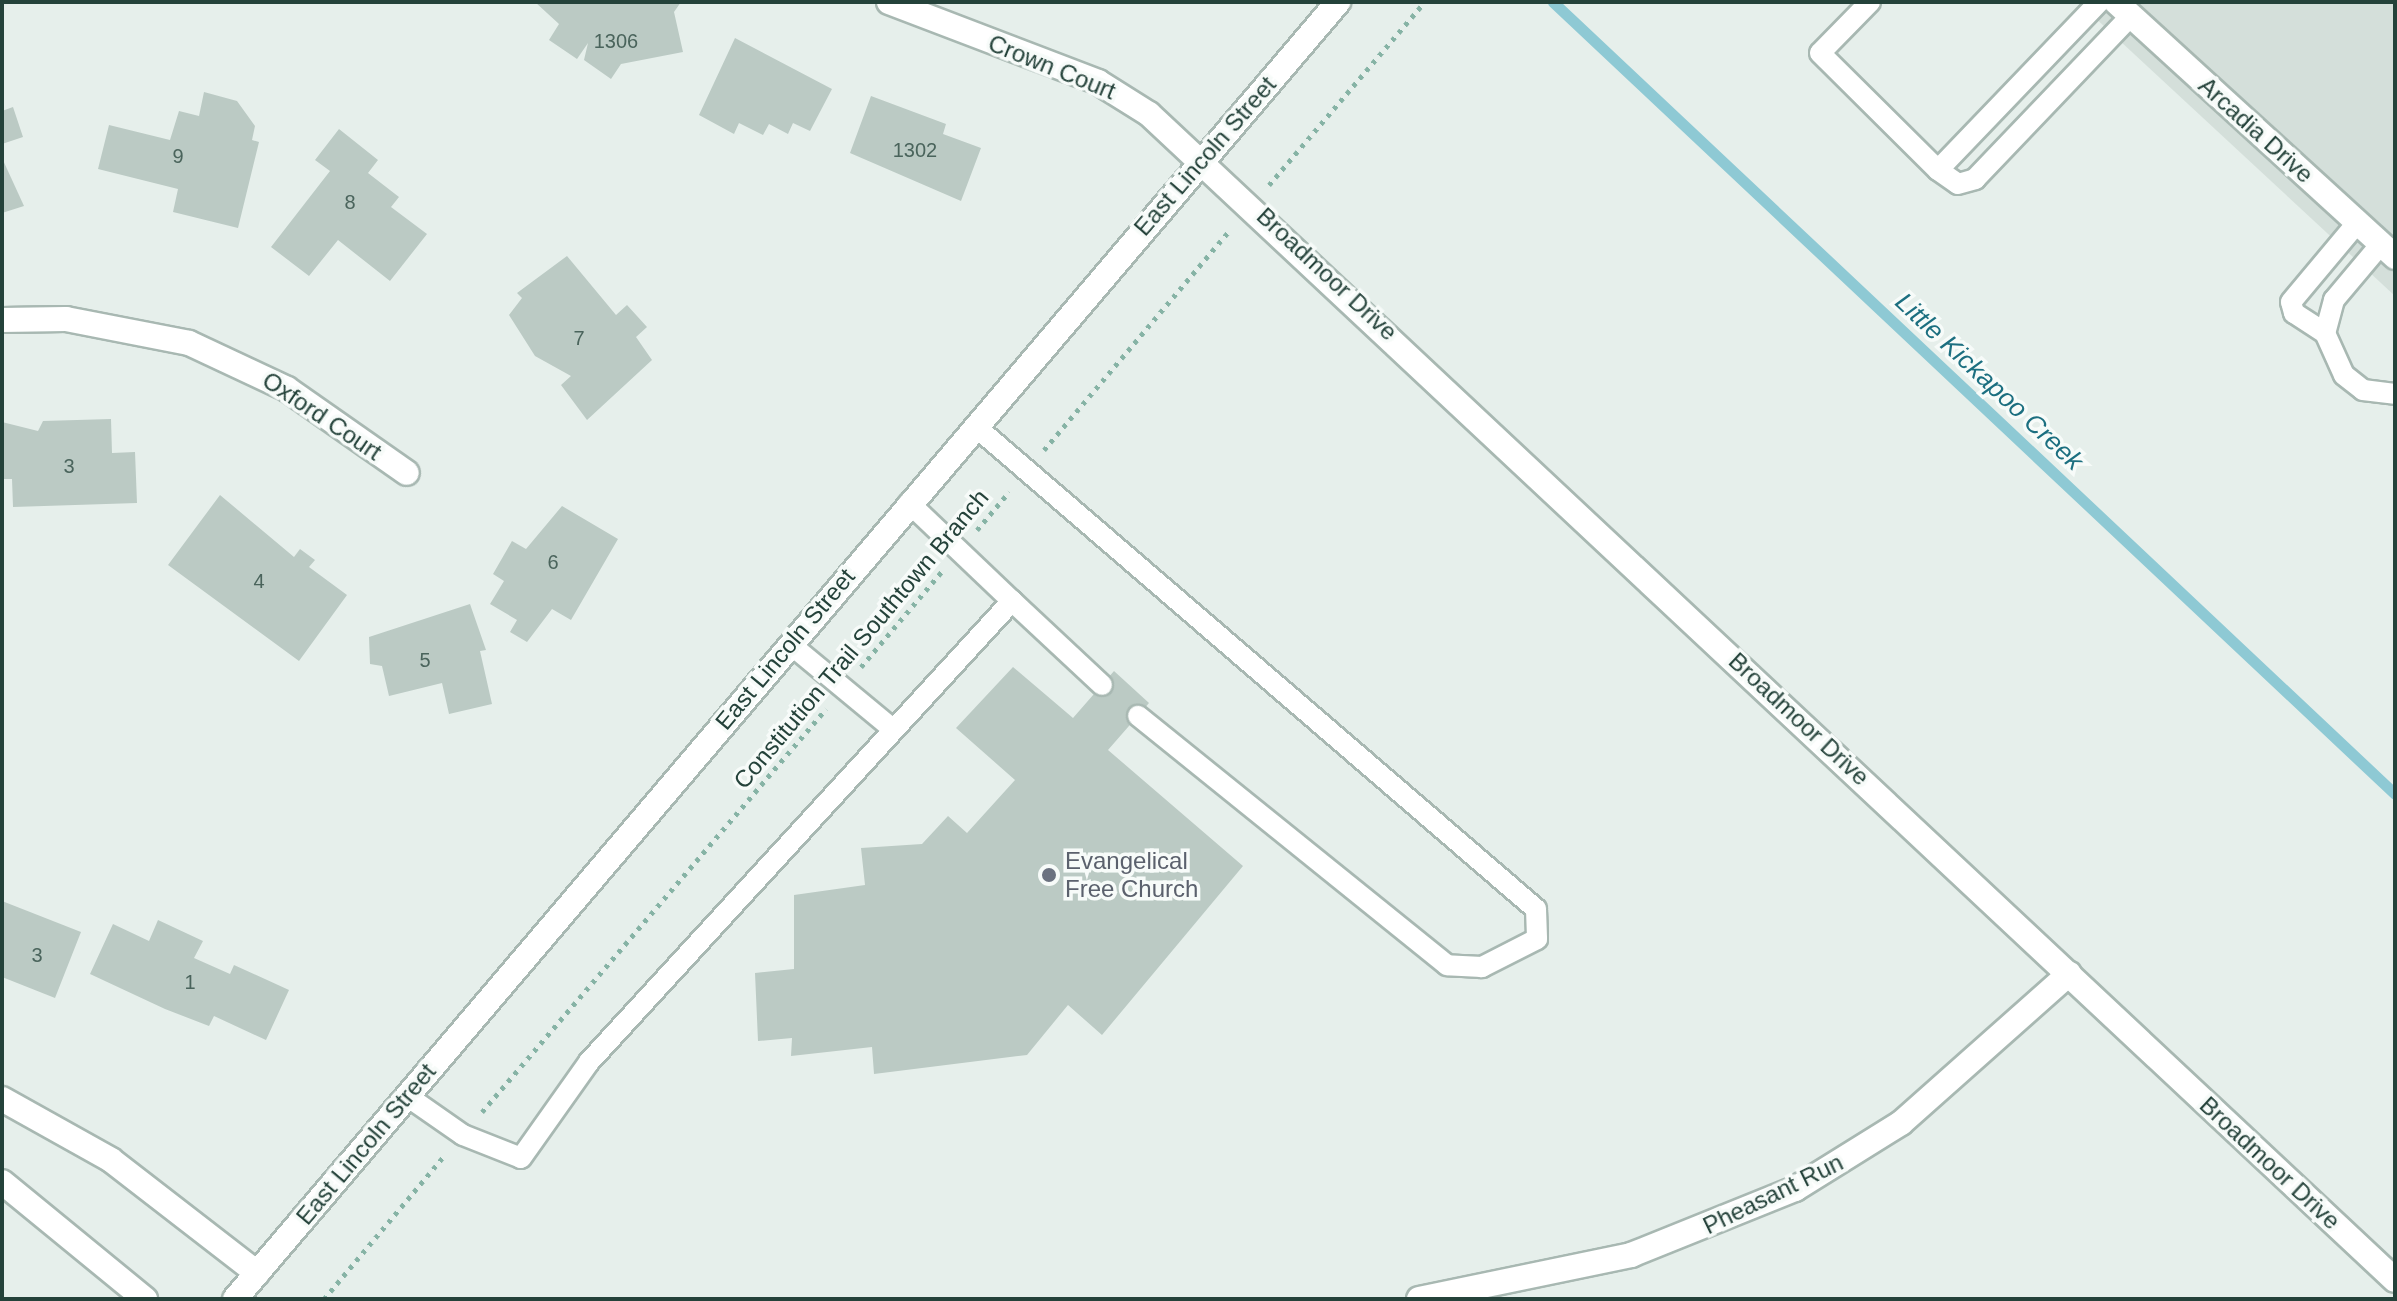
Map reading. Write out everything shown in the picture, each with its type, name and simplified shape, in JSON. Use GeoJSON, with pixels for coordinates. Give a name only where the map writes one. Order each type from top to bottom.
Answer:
{"type":"FeatureCollection","features":[{"type":"Feature","properties":{"kind":"street","name":"Crown Court"},"geometry":{"type":"LineString","coordinates":[[889,2],[1098,82],[1201,158]]}},
{"type":"Feature","properties":{"kind":"street","name":"East Lincoln Street"},"geometry":{"type":"LineString","coordinates":[[235,1299],[1201,158],[1338,2]]}},
{"type":"Feature","properties":{"kind":"street","name":"Arcadia Drive"},"geometry":{"type":"LineString","coordinates":[[2123,9],[2357,223],[2390,249]]}},
{"type":"Feature","properties":{"kind":"street","name":"Broadmoor Drive"},"geometry":{"type":"LineString","coordinates":[[1201,158],[2395,1280]]}},
{"type":"Feature","properties":{"kind":"street","name":"Oxford Court"},"geometry":{"type":"LineString","coordinates":[[2,320],[66,319],[189,343],[287,389],[407,473]]}},
{"type":"Feature","properties":{"kind":"street","name":"Pheasant Run"},"geometry":{"type":"LineString","coordinates":[[1419,1299],[1631,1255],[1795,1189],[1901,1123],[2069,974]]}},
{"type":"Feature","properties":{"kind":"street"},"geometry":{"type":"LineString","coordinates":[[2,1099],[111,1160],[257,1273]]}},
{"type":"Feature","properties":{"kind":"street"},"geometry":{"type":"LineString","coordinates":[[2,1182],[145,1299]]}},
{"type":"Feature","properties":{"kind":"lane"},"geometry":{"type":"LineString","coordinates":[[1870,2],[1820,53],[1938,170],[1958,184],[1975,179],[2123,9]]}},
{"type":"Feature","properties":{"kind":"lane"},"geometry":{"type":"LineString","coordinates":[[1938,170],[2099,2]]}},
{"type":"Feature","properties":{"kind":"lane"},"geometry":{"type":"LineString","coordinates":[[2357,223],[2291,302],[2294,313],[2325,333],[2344,375],[2363,390],[2395,394]]}},
{"type":"Feature","properties":{"kind":"lane"},"geometry":{"type":"LineString","coordinates":[[2325,333],[2334,300],[2390,249]]}},
{"type":"Feature","properties":{"kind":"lane"},"geometry":{"type":"LineString","coordinates":[[975,426],[1536,909],[1537,939],[1482,967],[1447,965],[1138,716]]}},
{"type":"Feature","properties":{"kind":"lane"},"geometry":{"type":"LineString","coordinates":[[909,503],[1102,685]]}},
{"type":"Feature","properties":{"kind":"lane"},"geometry":{"type":"LineString","coordinates":[[407,1096],[463,1135],[521,1158],[589,1062],[889,726],[1012,601]]}},
{"type":"Feature","properties":{"kind":"lane"},"geometry":{"type":"LineString","coordinates":[[790,644],[889,726]]}},
{"type":"Feature","properties":{"kind":"path","name":"Constitution Trail Southtown Branch"},"geometry":{"type":"LineString","coordinates":[[324,1299],[1425,2]]}},
{"type":"Feature","properties":{"kind":"shaded area"},"geometry":{"type":"Polygon","coordinates":[[[2078,2],[2395,2],[2395,296],[2078,2]]]}},
{"type":"Feature","properties":{"kind":"building"},"geometry":{"type":"Polygon","coordinates":[[[535,2],[681,2],[674,12],[683,52],[621,64],[611,79],[584,60],[588,43],[577,59],[549,40],[559,24],[535,2]]]}},
{"type":"Feature","properties":{"kind":"building"},"geometry":{"type":"Polygon","coordinates":[[[735,38],[832,89],[810,131],[793,123],[788,134],[769,124],[763,135],[739,123],[734,134],[699,115],[735,38]]]}},
{"type":"Feature","properties":{"kind":"building"},"geometry":{"type":"Polygon","coordinates":[[[204,92],[237,101],[255,126],[252,140],[259,142],[238,228],[173,212],[178,189],[98,169],[109,125],[170,140],[179,111],[199,116],[204,92]]]}},
{"type":"Feature","properties":{"kind":"building"},"geometry":{"type":"Polygon","coordinates":[[[871,96],[946,124],[943,134],[981,148],[961,201],[850,153],[871,96]]]}},
{"type":"Feature","properties":{"kind":"building"},"geometry":{"type":"Polygon","coordinates":[[[13,107],[23,137],[2,144],[2,111],[13,107]]]}},
{"type":"Feature","properties":{"kind":"building"},"geometry":{"type":"Polygon","coordinates":[[[339,129],[378,160],[368,173],[399,197],[391,207],[427,234],[390,281],[338,240],[309,276],[271,247],[330,171],[315,160],[339,129]]]}},
{"type":"Feature","properties":{"kind":"building"},"geometry":{"type":"Polygon","coordinates":[[[2,158],[24,206],[2,213],[2,158]]]}},
{"type":"Feature","properties":{"kind":"building"},"geometry":{"type":"Polygon","coordinates":[[[567,256],[616,315],[627,305],[647,327],[636,337],[652,360],[587,420],[561,385],[571,376],[535,356],[509,315],[522,298],[517,293],[567,256]]]}},
{"type":"Feature","properties":{"kind":"building"},"geometry":{"type":"Polygon","coordinates":[[[111,419],[112,453],[135,452],[137,503],[13,507],[12,479],[2,479],[2,422],[38,431],[43,421],[111,419]]]}},
{"type":"Feature","properties":{"kind":"building"},"geometry":{"type":"Polygon","coordinates":[[[220,495],[294,557],[300,549],[315,560],[309,567],[347,595],[299,661],[168,565],[220,495]]]}},
{"type":"Feature","properties":{"kind":"building"},"geometry":{"type":"Polygon","coordinates":[[[562,506],[618,539],[571,620],[552,609],[527,642],[510,632],[517,620],[490,604],[504,581],[493,574],[512,541],[526,549],[562,506]]]}},
{"type":"Feature","properties":{"kind":"building"},"geometry":{"type":"Polygon","coordinates":[[[470,604],[486,650],[480,651],[492,704],[449,714],[442,683],[389,696],[382,666],[370,664],[369,637],[470,604]]]}},
{"type":"Feature","properties":{"kind":"building","name":"Evangelical Free Church"},"geometry":{"type":"Polygon","coordinates":[[[1013,667],[1073,718],[1114,671],[1149,703],[1108,750],[1243,866],[1102,1035],[1068,1005],[1027,1055],[874,1074],[872,1047],[791,1056],[792,1038],[758,1041],[755,973],[794,969],[794,895],[865,885],[861,848],[922,844],[948,816],[967,833],[1015,780],[956,728],[1013,667]]]}},
{"type":"Feature","properties":{"kind":"building"},"geometry":{"type":"Polygon","coordinates":[[[2,901],[81,932],[55,998],[2,977],[2,901]]]}},
{"type":"Feature","properties":{"kind":"building"},"geometry":{"type":"Polygon","coordinates":[[[158,920],[203,941],[194,958],[230,974],[234,965],[289,990],[266,1040],[214,1016],[209,1026],[90,974],[113,924],[149,941],[158,920]]]}},
{"type":"Feature","properties":{"kind":"waterway","name":"Little Kickapoo Creek"},"geometry":{"type":"LineString","coordinates":[[1553,2],[2395,794]]}},
{"type":"Feature","properties":{"kind":"place","name":"Evangelical Free Church"},"geometry":{"type":"Point","coordinates":[1049,875]}}]}
